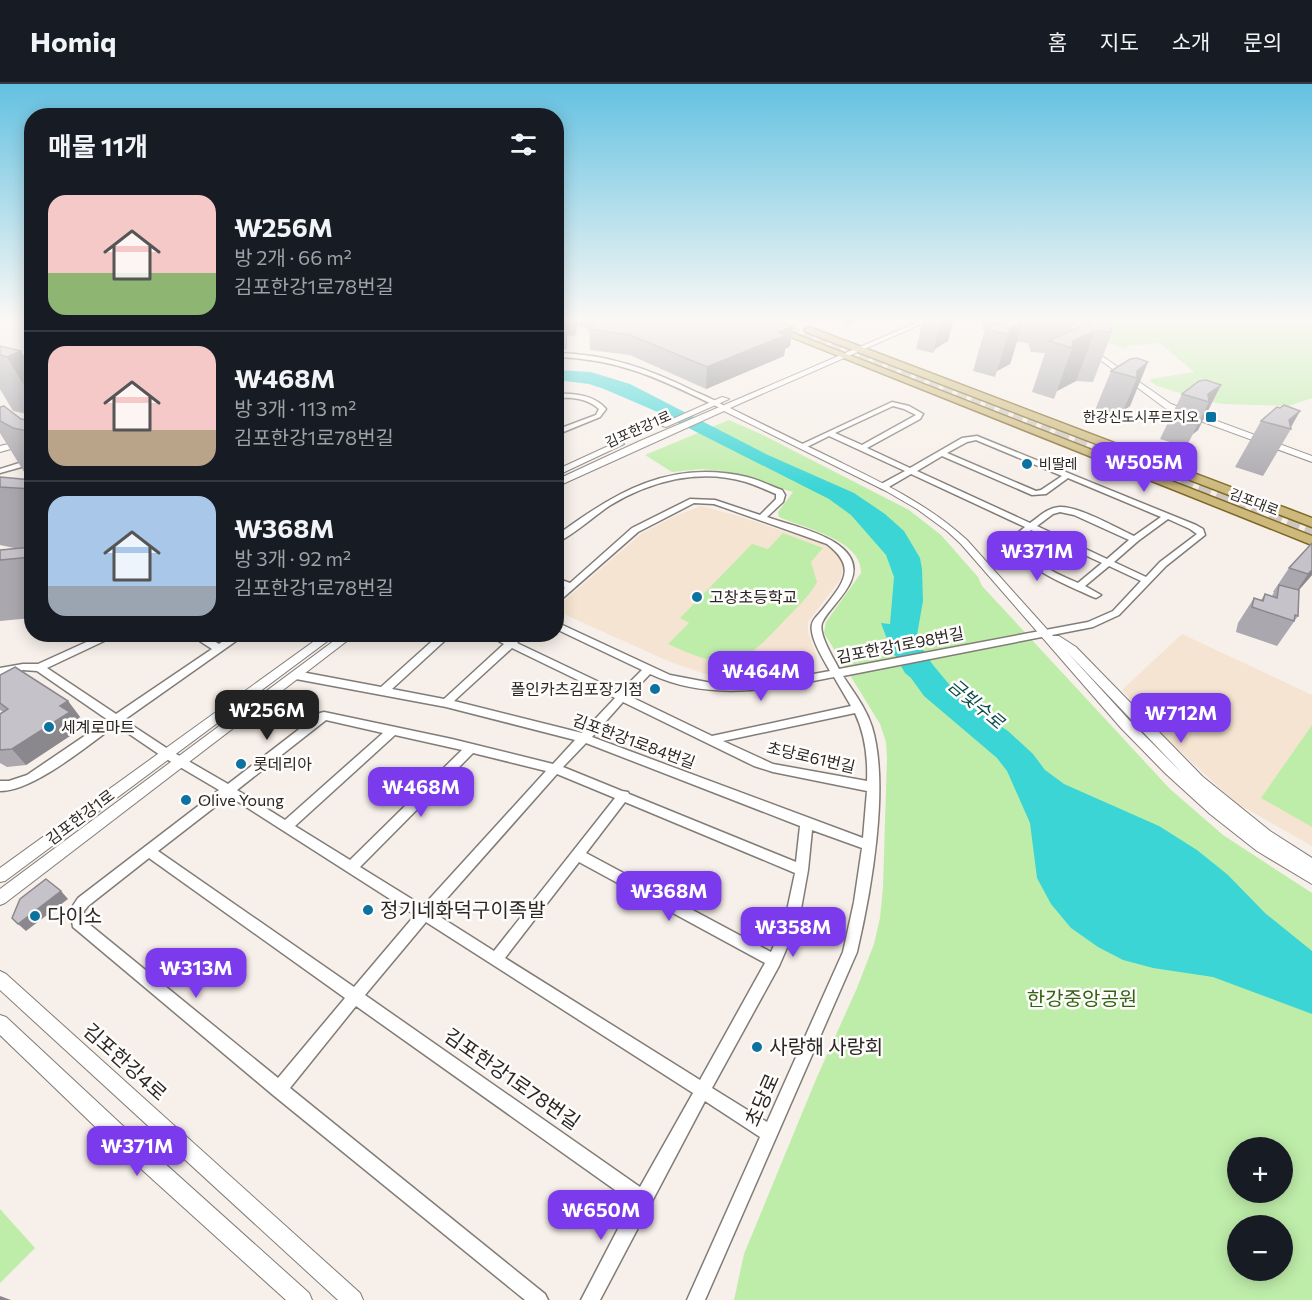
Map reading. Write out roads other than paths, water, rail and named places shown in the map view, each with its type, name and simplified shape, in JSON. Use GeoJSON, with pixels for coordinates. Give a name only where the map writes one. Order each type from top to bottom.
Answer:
{"type":"FeatureCollection","features":[{"type":"Feature","properties":{"kind":"main road","name":"김포대로"},"geometry":{"type":"LineString","coordinates":[[893,376],[1312,541]]}},
{"type":"Feature","properties":{"kind":"main road","name":"김포대로"},"geometry":{"type":"LineString","coordinates":[[931,376],[1312,523]]}},
{"type":"Feature","properties":{"kind":"street"},"geometry":{"type":"LineString","coordinates":[[655,376],[917,504],[953,532],[1107,702],[1184,783],[1259,844],[1312,878]]}},
{"type":"Feature","properties":{"kind":"street","name":"김포한강1로"},"geometry":{"type":"LineString","coordinates":[[564,469],[697,410],[786,376]]}},
{"type":"Feature","properties":{"kind":"street","name":"김포한강1로"},"geometry":{"type":"LineString","coordinates":[[564,480],[795,376]]}},
{"type":"Feature","properties":{"kind":"street"},"geometry":{"type":"LineString","coordinates":[[1126,376],[1168,406],[1312,459]]}},
{"type":"Feature","properties":{"kind":"street"},"geometry":{"type":"LineString","coordinates":[[564,396],[582,397],[600,405],[603,409],[598,416],[564,430]]}},
{"type":"Feature","properties":{"kind":"street"},"geometry":{"type":"LineString","coordinates":[[802,446],[892,404],[920,414],[862,448]]}},
{"type":"Feature","properties":{"kind":"street"},"geometry":{"type":"LineString","coordinates":[[830,433],[1146,580]]}},
{"type":"Feature","properties":{"kind":"street"},"geometry":{"type":"LineString","coordinates":[[884,486],[968,438],[977,438],[1167,516]]}},
{"type":"Feature","properties":{"kind":"street"},"geometry":{"type":"LineString","coordinates":[[0,449],[24,442]]}},
{"type":"Feature","properties":{"kind":"street"},"geometry":{"type":"LineString","coordinates":[[941,453],[1035,493],[1043,492],[1068,475]]}},
{"type":"Feature","properties":{"kind":"street"},"geometry":{"type":"LineString","coordinates":[[0,471],[24,464]]}},
{"type":"Feature","properties":{"kind":"street"},"geometry":{"type":"LineString","coordinates":[[564,535],[607,503],[662,478],[709,473],[732,476],[779,492],[780,500],[761,519],[715,502],[700,500],[687,503],[634,530],[564,594]]}},
{"type":"Feature","properties":{"kind":"street"},"geometry":{"type":"LineString","coordinates":[[1096,595],[1040,568],[1019,548],[1015,537],[1055,510],[1065,509],[1135,539]]}},
{"type":"Feature","properties":{"kind":"street"},"geometry":{"type":"LineString","coordinates":[[1078,587],[1135,539],[1167,516]]}},
{"type":"Feature","properties":{"kind":"street","name":"김포한강1로98번길"},"geometry":{"type":"LineString","coordinates":[[564,629],[668,678],[689,684],[734,689],[770,687],[878,664],[1090,625],[1110,617],[1146,580],[1201,535],[1197,529],[1167,516]]}},
{"type":"Feature","properties":{"kind":"street","name":"초당로"},"geometry":{"type":"LineString","coordinates":[[696,1300],[850,952],[860,915],[868,845],[872,787],[870,738],[859,708],[822,646],[816,628],[817,623],[849,578],[852,569],[848,557],[830,542],[761,519]]}},
{"type":"Feature","properties":{"kind":"street"},"geometry":{"type":"LineString","coordinates":[[564,585],[571,587]]}},
{"type":"Feature","properties":{"kind":"street"},"geometry":{"type":"LineString","coordinates":[[1046,634],[1072,650],[1198,781],[1265,835],[1312,866]]}},
{"type":"Feature","properties":{"kind":"street"},"geometry":{"type":"LineString","coordinates":[[0,672],[23,667],[39,668],[96,642]]}},
{"type":"Feature","properties":{"kind":"street"},"geometry":{"type":"LineString","coordinates":[[207,642],[219,649]]}},
{"type":"Feature","properties":{"kind":"street"},"geometry":{"type":"LineString","coordinates":[[0,786],[9,786],[31,778],[229,642]]}},
{"type":"Feature","properties":{"kind":"street","name":"김포한강1로"},"geometry":{"type":"LineString","coordinates":[[0,876],[321,642]]}},
{"type":"Feature","properties":{"kind":"street","name":"김포한강1로"},"geometry":{"type":"LineString","coordinates":[[0,898],[340,642]]}},
{"type":"Feature","properties":{"kind":"street"},"geometry":{"type":"LineString","coordinates":[[383,691],[438,642]]}},
{"type":"Feature","properties":{"kind":"street","name":"초당로61번길"},"geometry":{"type":"LineString","coordinates":[[506,642],[773,768],[872,787]]}},
{"type":"Feature","properties":{"kind":"street"},"geometry":{"type":"LineString","coordinates":[[446,703],[510,644]]}},
{"type":"Feature","properties":{"kind":"street"},"geometry":{"type":"LineString","coordinates":[[0,681],[23,667]]}},
{"type":"Feature","properties":{"kind":"street"},"geometry":{"type":"LineString","coordinates":[[39,668],[167,754],[286,826],[769,1133]]}},
{"type":"Feature","properties":{"kind":"street"},"geometry":{"type":"LineString","coordinates":[[279,1089],[423,915],[649,668]]}},
{"type":"Feature","properties":{"kind":"street","name":"김포한강1로84번길"},"geometry":{"type":"LineString","coordinates":[[296,675],[446,703],[584,738],[806,823]]}},
{"type":"Feature","properties":{"kind":"street","name":"초당로61번길"},"geometry":{"type":"LineString","coordinates":[[711,740],[859,708]]}},
{"type":"Feature","properties":{"kind":"street"},"geometry":{"type":"LineString","coordinates":[[540,1300],[279,1089],[78,922],[77,910],[83,902],[324,716],[556,769],[802,870]]}},
{"type":"Feature","properties":{"kind":"street"},"geometry":{"type":"LineString","coordinates":[[286,826],[393,730]]}},
{"type":"Feature","properties":{"kind":"street"},"geometry":{"type":"LineString","coordinates":[[350,868],[471,748]]}},
{"type":"Feature","properties":{"kind":"street"},"geometry":{"type":"LineString","coordinates":[[495,960],[624,795]]}},
{"type":"Feature","properties":{"kind":"street"},"geometry":{"type":"LineString","coordinates":[[590,1300],[774,961],[792,920],[802,870],[806,823],[868,845]]}},
{"type":"Feature","properties":{"kind":"street","name":"김포한강1로78번길"},"geometry":{"type":"LineString","coordinates":[[148,851],[643,1199]]}},
{"type":"Feature","properties":{"kind":"street"},"geometry":{"type":"LineString","coordinates":[[578,855],[774,961]]}},
{"type":"Feature","properties":{"kind":"street","name":"김포한강4로"},"geometry":{"type":"LineString","coordinates":[[0,978],[353,1300]]}},
{"type":"Feature","properties":{"kind":"street"},"geometry":{"type":"LineString","coordinates":[[0,1023],[115,1132],[302,1300]]}},
{"type":"Feature","properties":{"kind":"water"},"geometry":{"type":"Polygon","coordinates":[[[564,376],[603,376],[630,384],[768,455],[854,493],[885,514],[904,531],[920,558],[923,601],[917,635],[921,647],[958,695],[1008,731],[1033,754],[1045,770],[1064,784],[1159,826],[1197,850],[1228,875],[1265,913],[1312,951],[1312,1014],[1213,977],[1153,968],[1123,960],[1098,947],[1071,928],[1051,904],[1037,878],[1030,823],[1007,771],[997,758],[924,696],[905,673],[890,647],[881,623],[890,624],[894,577],[886,555],[851,515],[829,499],[653,410],[589,384],[564,381],[564,376]]]}},
{"type":"Feature","properties":{"kind":"tunnel"},"geometry":{"type":"LineString","coordinates":[[906,376],[1060,436]]}},
{"type":"Feature","properties":{"kind":"tunnel"},"geometry":{"type":"LineString","coordinates":[[1056,435],[1312,535]]}},
{"type":"Feature","properties":{"kind":"place","name":"한강신도시푸르지오"},"geometry":{"type":"Point","coordinates":[1211,417]}},
{"type":"Feature","properties":{"kind":"place","name":"비딸레"},"geometry":{"type":"Point","coordinates":[1027,464]}},
{"type":"Feature","properties":{"kind":"place","name":"고창초등학교"},"geometry":{"type":"Point","coordinates":[697,597]}},
{"type":"Feature","properties":{"kind":"place","name":"폴인카츠김포장기점"},"geometry":{"type":"Point","coordinates":[655,689]}},
{"type":"Feature","properties":{"kind":"place","name":"세계로마트"},"geometry":{"type":"Point","coordinates":[49,727]}},
{"type":"Feature","properties":{"kind":"place","name":"롯데리아"},"geometry":{"type":"Point","coordinates":[241,764]}},
{"type":"Feature","properties":{"kind":"place","name":"Olive Young"},"geometry":{"type":"Point","coordinates":[186,800]}},
{"type":"Feature","properties":{"kind":"place","name":"정기네화덕구이족발"},"geometry":{"type":"Point","coordinates":[368,910]}},
{"type":"Feature","properties":{"kind":"place","name":"다이소"},"geometry":{"type":"Point","coordinates":[35,916]}},
{"type":"Feature","properties":{"kind":"place","name":"사랑해 사랑회"},"geometry":{"type":"Point","coordinates":[757,1047]}},
{"type":"Feature","properties":{"kind":"water label","name":"금빛수로"},"geometry":{"type":"Point","coordinates":[976,704]}},
{"type":"Feature","properties":{"kind":"park label","name":"한강중앙공원"},"geometry":{"type":"Point","coordinates":[1082,999]}}]}
